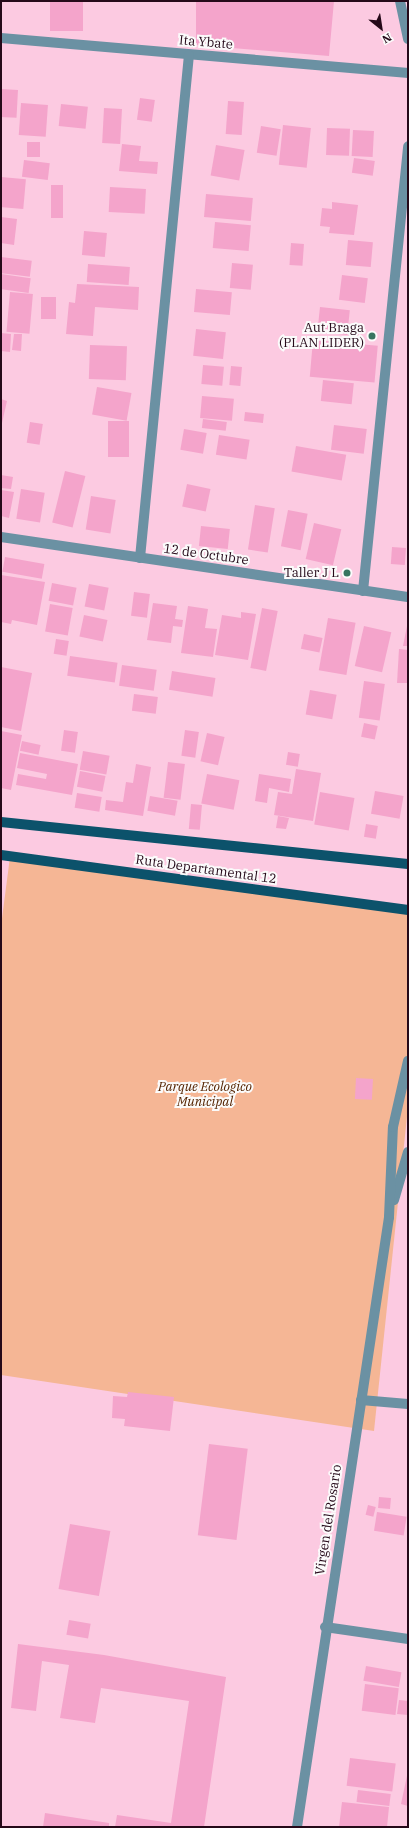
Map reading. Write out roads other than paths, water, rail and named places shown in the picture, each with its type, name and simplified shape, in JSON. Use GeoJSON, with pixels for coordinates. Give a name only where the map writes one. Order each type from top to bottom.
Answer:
{"type":"FeatureCollection","features":[{"type":"Feature","properties":{"kind":"main road","name":"Ruta Departamental 12"},"geometry":{"type":"LineString","coordinates":[[1,822],[408,864]]}},
{"type":"Feature","properties":{"kind":"main road","name":"Ruta Departamental 12"},"geometry":{"type":"LineString","coordinates":[[1,855],[408,910]]}},
{"type":"Feature","properties":{"kind":"street"},"geometry":{"type":"LineString","coordinates":[[400,1],[408,39]]}},
{"type":"Feature","properties":{"kind":"street","name":"Ita Ybate"},"geometry":{"type":"LineString","coordinates":[[1,38],[408,73]]}},
{"type":"Feature","properties":{"kind":"street"},"geometry":{"type":"LineString","coordinates":[[140,558],[189,55]]}},
{"type":"Feature","properties":{"kind":"street"},"geometry":{"type":"LineString","coordinates":[[364,591],[408,146]]}},
{"type":"Feature","properties":{"kind":"street","name":"12 de Octubre"},"geometry":{"type":"LineString","coordinates":[[1,538],[408,597]]}},
{"type":"Feature","properties":{"kind":"street"},"geometry":{"type":"LineString","coordinates":[[389,1217],[393,1127],[408,1060]]}},
{"type":"Feature","properties":{"kind":"street"},"geometry":{"type":"LineString","coordinates":[[389,1217],[405,1173],[408,1152]]}},
{"type":"Feature","properties":{"kind":"street"},"geometry":{"type":"LineString","coordinates":[[391,1170],[405,1173]]}},
{"type":"Feature","properties":{"kind":"street","name":"Virgen del Rosario"},"geometry":{"type":"LineString","coordinates":[[297,1827],[325,1627],[389,1217]]}},
{"type":"Feature","properties":{"kind":"street"},"geometry":{"type":"LineString","coordinates":[[361,1400],[408,1404]]}},
{"type":"Feature","properties":{"kind":"street"},"geometry":{"type":"LineString","coordinates":[[325,1627],[408,1639]]}},
{"type":"Feature","properties":{"kind":"place","name":"Aut Braga (PLAN LIDER)"},"geometry":{"type":"Point","coordinates":[372,336]}},
{"type":"Feature","properties":{"kind":"place","name":"Taller J L"},"geometry":{"type":"Point","coordinates":[347,573]}},
{"type":"Feature","properties":{"kind":"park label","name":"Parque Ecologico Municipal"},"geometry":{"type":"Point","coordinates":[205,1096]}}]}
